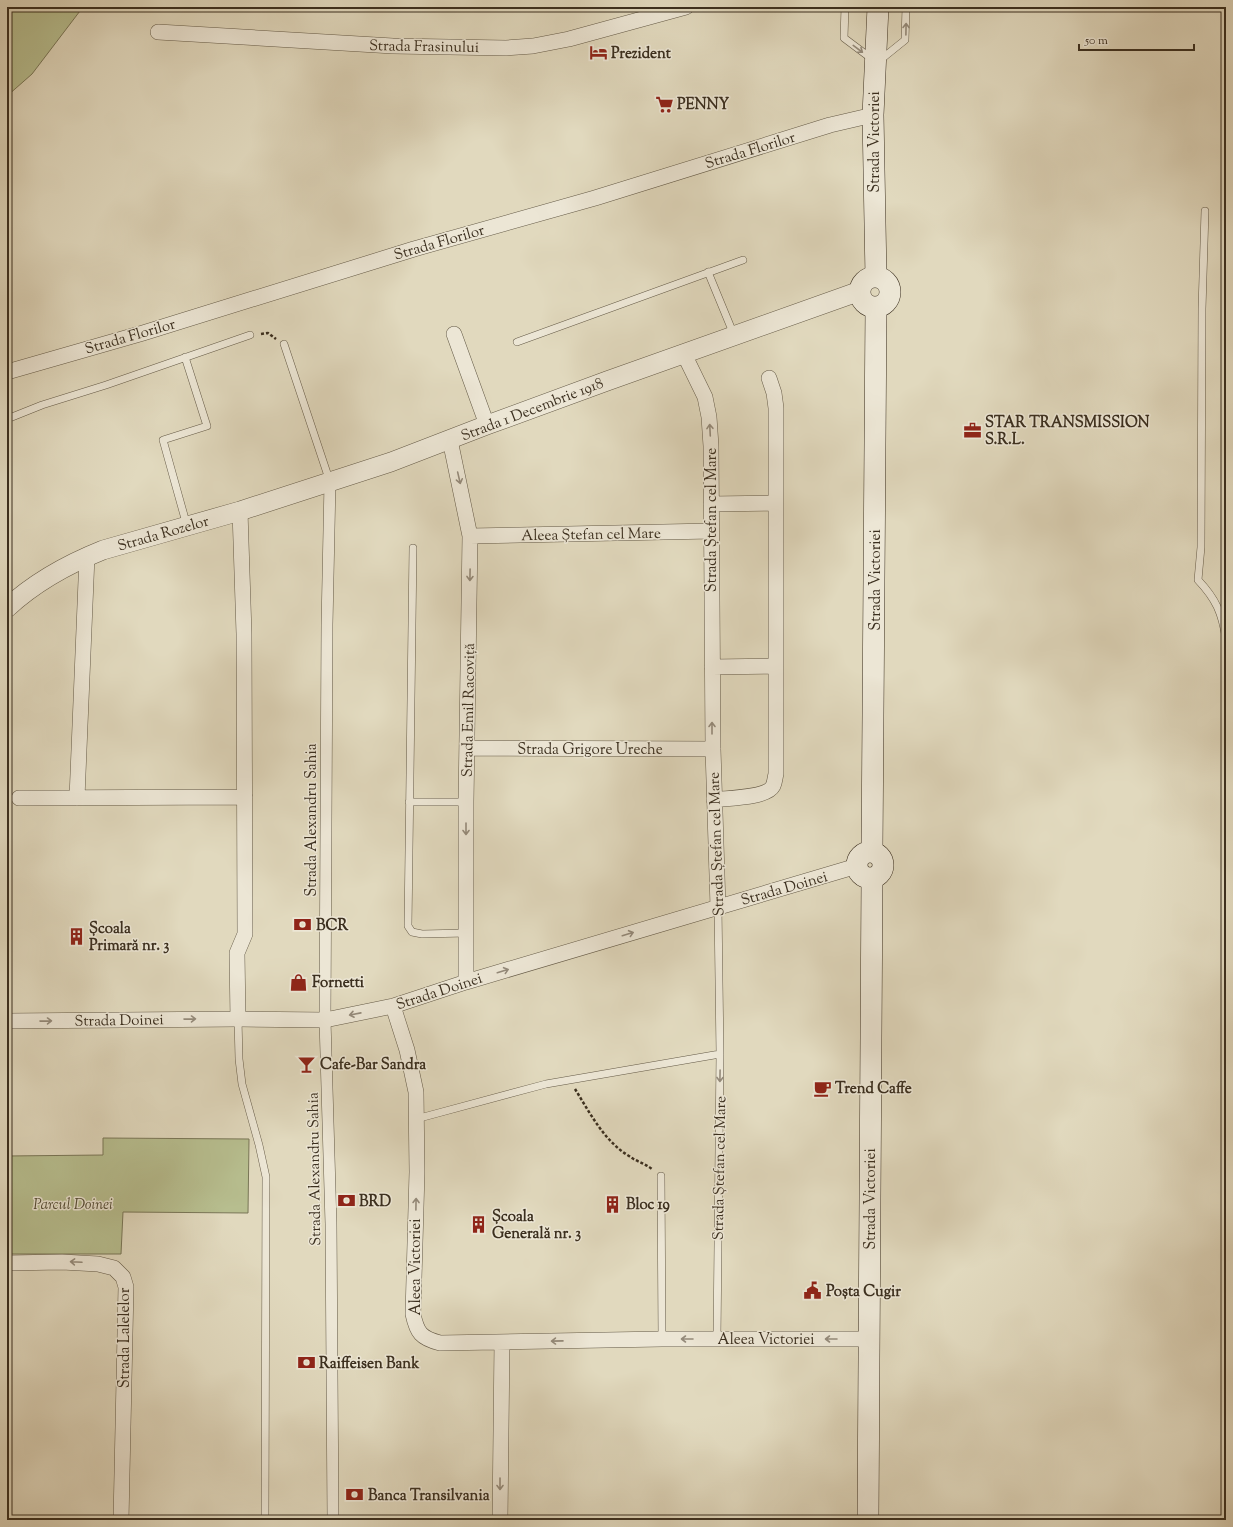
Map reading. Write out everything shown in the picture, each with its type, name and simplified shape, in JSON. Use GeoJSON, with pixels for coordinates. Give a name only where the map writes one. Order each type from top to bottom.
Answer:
{"type":"FeatureCollection","features":[{"type":"Feature","properties":{"kind":"main road","name":"Strada Victoriei"},"geometry":{"type":"LineString","coordinates":[[876,277],[873,114],[878,7]]}},
{"type":"Feature","properties":{"kind":"main road"},"geometry":{"type":"LineString","coordinates":[[876,277],[888,283],[891,292],[885,305],[876,308],[871,307],[863,301],[860,291],[861,287],[867,280],[876,277]]}},
{"type":"Feature","properties":{"kind":"main road","name":"Strada Victoriei"},"geometry":{"type":"LineString","coordinates":[[868,1520],[870,1339],[864,872],[880,874],[883,865],[880,857],[872,852],[876,308]]}},
{"type":"Feature","properties":{"kind":"street","name":"Strada Frasinului"},"geometry":{"type":"LineString","coordinates":[[158,32],[393,46],[506,48],[533,46],[569,39],[686,7]]}},
{"type":"Feature","properties":{"kind":"street","name":"Strada Florilor"},"geometry":{"type":"LineString","coordinates":[[7,372],[143,333],[414,249],[595,198],[830,125],[873,114]]}},
{"type":"Feature","properties":{"kind":"street","name":"Strada 1 Decembrie 1918"},"geometry":{"type":"LineString","coordinates":[[330,482],[391,462],[450,440],[487,424],[860,291]]}},
{"type":"Feature","properties":{"kind":"street"},"geometry":{"type":"LineString","coordinates":[[454,334],[487,424]]}},
{"type":"Feature","properties":{"kind":"street","name":"Strada Ștefan cel Mare"},"geometry":{"type":"LineString","coordinates":[[684,354],[705,397],[709,417],[713,749],[718,907]]}},
{"type":"Feature","properties":{"kind":"street"},"geometry":{"type":"LineString","coordinates":[[714,800],[762,794],[769,791],[773,786],[776,774],[776,408],[774,393],[769,378]]}},
{"type":"Feature","properties":{"kind":"street","name":"Strada Emil Racoviță"},"geometry":{"type":"LineString","coordinates":[[450,440],[470,536],[466,802],[466,982]]}},
{"type":"Feature","properties":{"kind":"street","name":"Strada Rozelor"},"geometry":{"type":"LineString","coordinates":[[7,608],[29,589],[44,579],[87,556],[123,544],[240,511],[330,482]]}},
{"type":"Feature","properties":{"kind":"street","name":"Strada Alexandru Sahia"},"geometry":{"type":"LineString","coordinates":[[330,482],[327,625],[325,1020],[331,1224],[333,1520]]}},
{"type":"Feature","properties":{"kind":"street"},"geometry":{"type":"LineString","coordinates":[[711,504],[776,503]]}},
{"type":"Feature","properties":{"kind":"street"},"geometry":{"type":"LineString","coordinates":[[238,1019],[237,953],[245,934],[244,634],[240,511]]}},
{"type":"Feature","properties":{"kind":"street","name":"Aleea Ștefan cel Mare"},"geometry":{"type":"LineString","coordinates":[[470,536],[711,531]]}},
{"type":"Feature","properties":{"kind":"street"},"geometry":{"type":"LineString","coordinates":[[78,798],[87,556]]}},
{"type":"Feature","properties":{"kind":"street"},"geometry":{"type":"LineString","coordinates":[[712,667],[776,666]]}},
{"type":"Feature","properties":{"kind":"street","name":"Strada Grigore Ureche"},"geometry":{"type":"LineString","coordinates":[[467,748],[713,749]]}},
{"type":"Feature","properties":{"kind":"street"},"geometry":{"type":"LineString","coordinates":[[19,798],[245,797]]}},
{"type":"Feature","properties":{"kind":"street","name":"Strada Doinei"},"geometry":{"type":"LineString","coordinates":[[7,1021],[238,1019],[325,1020],[393,1006],[466,982],[718,907],[864,872]]}},
{"type":"Feature","properties":{"kind":"street","name":"Aleea Victoriei"},"geometry":{"type":"LineString","coordinates":[[393,1006],[408,1050],[416,1092],[417,1172],[413,1314],[416,1327],[427,1339],[440,1343],[662,1339],[870,1339]]}},
{"type":"Feature","properties":{"kind":"street","name":"Strada Lalelelor"},"geometry":{"type":"LineString","coordinates":[[7,1263],[62,1262],[98,1264],[114,1268],[123,1277],[126,1288],[121,1520]]}},
{"type":"Feature","properties":{"kind":"street"},"geometry":{"type":"LineString","coordinates":[[500,1520],[502,1342]]}},
{"type":"Feature","properties":{"kind":"lane"},"geometry":{"type":"LineString","coordinates":[[845,7],[844,38],[875,63],[905,40],[906,7]]}},
{"type":"Feature","properties":{"kind":"lane"},"geometry":{"type":"LineString","coordinates":[[1205,211],[1202,310],[1201,547],[1198,580],[1209,592],[1218,607],[1226,639]]}},
{"type":"Feature","properties":{"kind":"lane"},"geometry":{"type":"LineString","coordinates":[[517,342],[743,260]]}},
{"type":"Feature","properties":{"kind":"lane"},"geometry":{"type":"LineString","coordinates":[[708,272],[735,336]]}},
{"type":"Feature","properties":{"kind":"lane"},"geometry":{"type":"LineString","coordinates":[[7,419],[42,405],[250,335]]}},
{"type":"Feature","properties":{"kind":"lane","name":"Strada Alexandru Sahia"},"geometry":{"type":"LineString","coordinates":[[284,344],[330,482]]}},
{"type":"Feature","properties":{"kind":"lane"},"geometry":{"type":"LineString","coordinates":[[185,357],[207,426],[164,440],[187,526]]}},
{"type":"Feature","properties":{"kind":"lane"},"geometry":{"type":"LineString","coordinates":[[413,548],[408,926],[412,932],[422,934],[466,933]]}},
{"type":"Feature","properties":{"kind":"lane"},"geometry":{"type":"LineString","coordinates":[[409,802],[466,802]]}},
{"type":"Feature","properties":{"kind":"lane","name":"Strada Ștefan cel Mare"},"geometry":{"type":"LineString","coordinates":[[717,1339],[720,1054],[718,907]]}},
{"type":"Feature","properties":{"kind":"lane"},"geometry":{"type":"LineString","coordinates":[[238,1019],[239,1059],[242,1084],[259,1145],[266,1177],[265,1520]]}},
{"type":"Feature","properties":{"kind":"lane"},"geometry":{"type":"LineString","coordinates":[[416,1120],[546,1084],[720,1054]]}},
{"type":"Feature","properties":{"kind":"lane"},"geometry":{"type":"LineString","coordinates":[[661,1176],[662,1339]]}},
{"type":"Feature","properties":{"kind":"path"},"geometry":{"type":"LineString","coordinates":[[250,335],[268,333],[284,344]]}},
{"type":"Feature","properties":{"kind":"path"},"geometry":{"type":"LineString","coordinates":[[570,1080],[591,1115],[612,1144],[630,1157],[646,1164],[661,1176]]}},
{"type":"Feature","properties":{"kind":"green space"},"geometry":{"type":"Polygon","coordinates":[[[7,7],[83,7],[32,74],[7,96],[7,7]]]}},
{"type":"Feature","properties":{"kind":"green space","name":"Parcul Doinei"},"geometry":{"type":"Polygon","coordinates":[[[103,1138],[249,1139],[248,1213],[123,1212],[121,1254],[7,1254],[7,1156],[103,1155],[103,1138]]]}},
{"type":"Feature","properties":{"kind":"place","name":"Prezident"},"geometry":{"type":"Point","coordinates":[598,53]}},
{"type":"Feature","properties":{"kind":"place","name":"PENNY"},"geometry":{"type":"Point","coordinates":[664,104]}},
{"type":"Feature","properties":{"kind":"place","name":"STAR TRANSMISSION S.R.L."},"geometry":{"type":"Point","coordinates":[972,431]}},
{"type":"Feature","properties":{"kind":"place","name":"BCR"},"geometry":{"type":"Point","coordinates":[303,925]}},
{"type":"Feature","properties":{"kind":"place","name":"Școala Primară nr. 3"},"geometry":{"type":"Point","coordinates":[76,937]}},
{"type":"Feature","properties":{"kind":"place","name":"Fornetti"},"geometry":{"type":"Point","coordinates":[299,982]}},
{"type":"Feature","properties":{"kind":"place","name":"Cafe-Bar Sandra"},"geometry":{"type":"Point","coordinates":[307,1064]}},
{"type":"Feature","properties":{"kind":"place","name":"Trend Caffe"},"geometry":{"type":"Point","coordinates":[822,1088]}},
{"type":"Feature","properties":{"kind":"place","name":"BRD"},"geometry":{"type":"Point","coordinates":[346,1201]}},
{"type":"Feature","properties":{"kind":"place","name":"Bloc 19"},"geometry":{"type":"Point","coordinates":[613,1204]}},
{"type":"Feature","properties":{"kind":"place","name":"Școala Generală nr. 3"},"geometry":{"type":"Point","coordinates":[479,1225]}},
{"type":"Feature","properties":{"kind":"place","name":"Poșta Cugir"},"geometry":{"type":"Point","coordinates":[813,1291]}},
{"type":"Feature","properties":{"kind":"place","name":"Raiffeisen Bank"},"geometry":{"type":"Point","coordinates":[306,1363]}},
{"type":"Feature","properties":{"kind":"place","name":"Banca Transilvania"},"geometry":{"type":"Point","coordinates":[355,1495]}}]}
